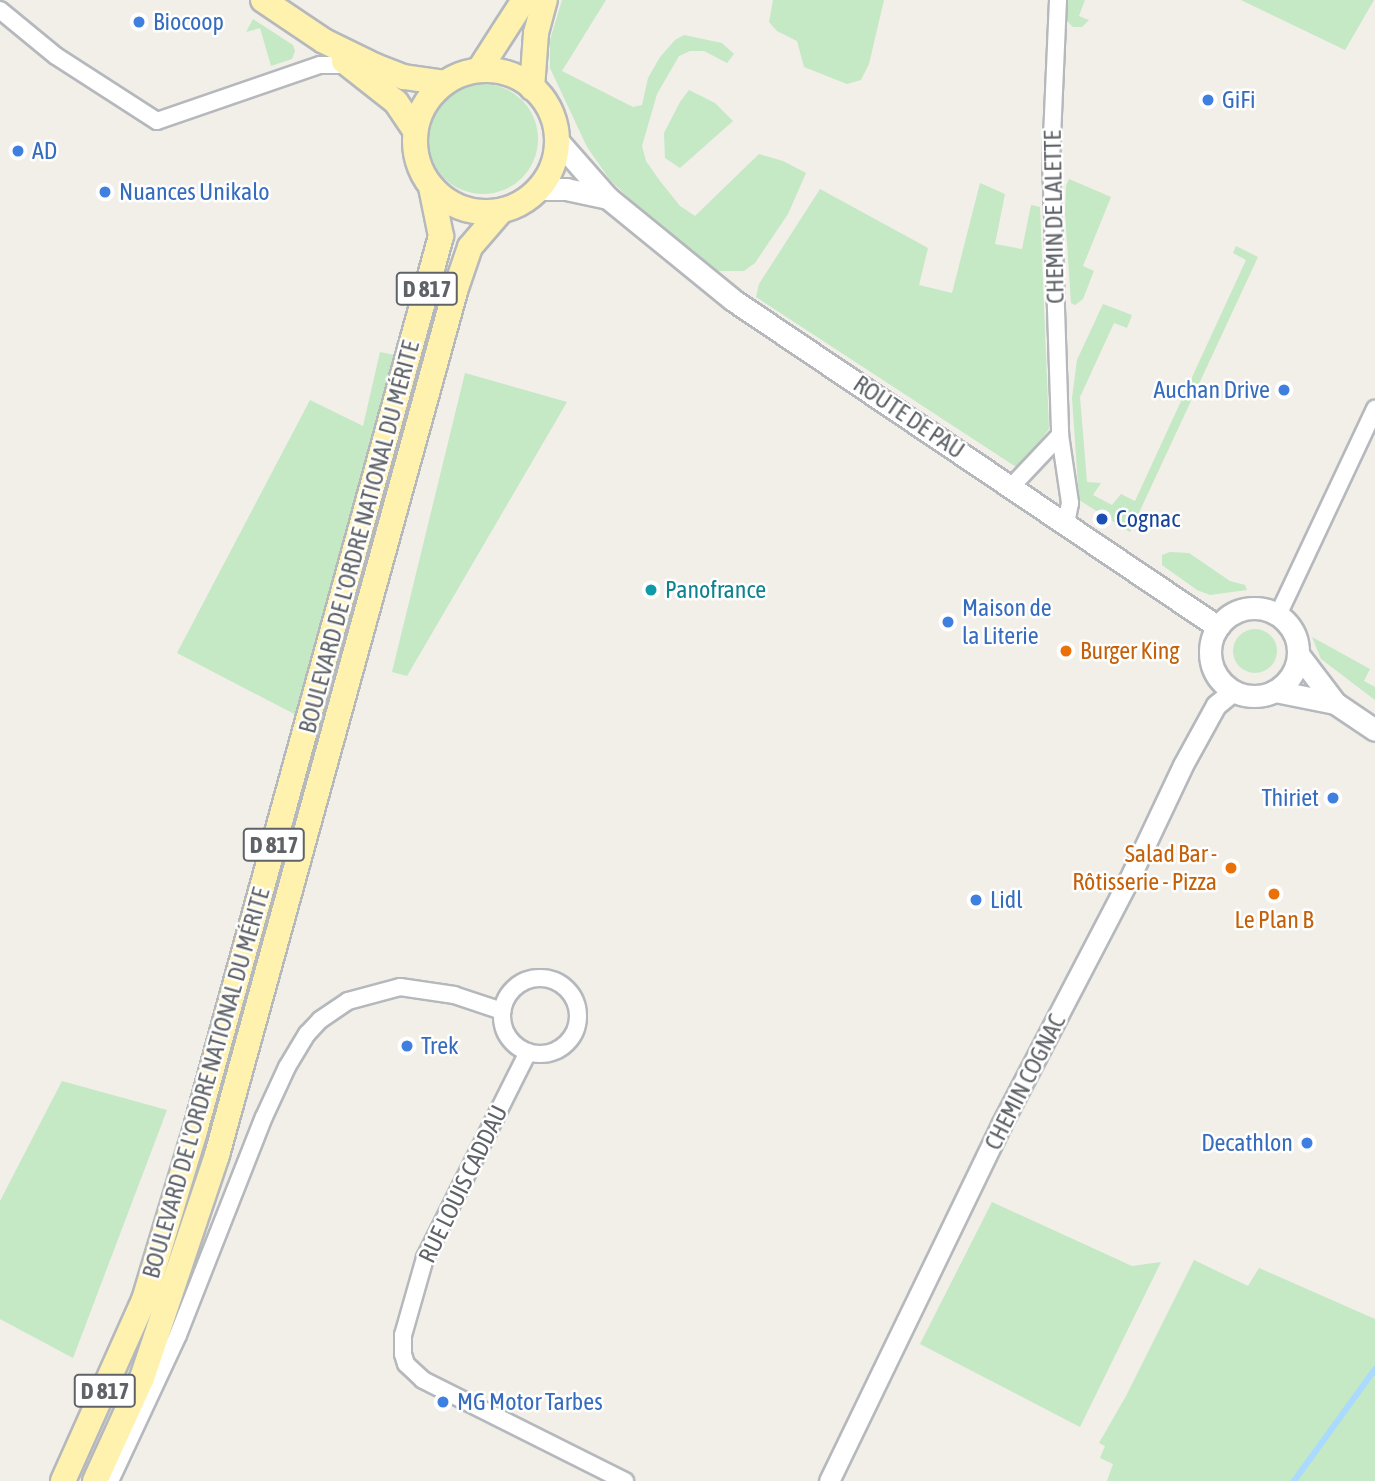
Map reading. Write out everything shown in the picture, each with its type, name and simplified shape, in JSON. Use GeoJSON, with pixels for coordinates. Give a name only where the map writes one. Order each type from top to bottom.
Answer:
{"type":"FeatureCollection","features":[{"type":"Feature","properties":{"kind":"main road"},"geometry":{"type":"LineString","coordinates":[[263,0],[324,41],[404,77],[445,83]]}},
{"type":"Feature","properties":{"kind":"main road"},"geometry":{"type":"LineString","coordinates":[[524,0],[479,70],[445,83],[431,96],[421,112],[415,130],[415,150],[420,170],[431,187],[446,200],[463,209],[501,211],[522,202],[539,189],[552,166],[557,140]]}},
{"type":"Feature","properties":{"kind":"main road"},"geometry":{"type":"LineString","coordinates":[[532,88],[536,33],[545,0]]}},
{"type":"Feature","properties":{"kind":"main road"},"geometry":{"type":"LineString","coordinates":[[324,41],[348,65],[396,102],[415,130]]}},
{"type":"Feature","properties":{"kind":"main road","name":"ROUTE DE PAU"},"geometry":{"type":"LineString","coordinates":[[479,70],[507,74],[532,88],[545,102],[554,120],[557,140],[608,198],[733,300],[1217,627]]}},
{"type":"Feature","properties":{"kind":"main road","name":"BOULEVARD DE L'ORDRE NATIONAL DU MÉRITE"},"geometry":{"type":"LineString","coordinates":[[63,1481],[144,1300],[195,1130],[441,236],[431,187]]}},
{"type":"Feature","properties":{"kind":"main road","name":"ROUTE DE PAU"},"geometry":{"type":"LineString","coordinates":[[539,189],[566,189],[608,198]]}},
{"type":"Feature","properties":{"kind":"main road","name":"BOULEVARD DE L'ORDRE NATIONAL DU MÉRITE"},"geometry":{"type":"LineString","coordinates":[[95,1481],[142,1378],[217,1155],[456,288],[470,247],[501,211]]}},
{"type":"Feature","properties":{"kind":"main road"},"geometry":{"type":"LineString","coordinates":[[1335,704],[1275,691],[1247,696],[1233,691],[1221,681],[1211,662],[1211,640],[1217,627],[1227,617],[1252,608],[1278,615],[1289,626],[1298,654],[1335,704],[1375,730]]}},
{"type":"Feature","properties":{"kind":"main road"},"geometry":{"type":"LineString","coordinates":[[1275,691],[1295,669],[1298,654]]}},
{"type":"Feature","properties":{"kind":"street","name":"CHEMIN DE LALETTE"},"geometry":{"type":"LineString","coordinates":[[1058,0],[1051,158],[1060,435],[1070,503],[1066,523]]}},
{"type":"Feature","properties":{"kind":"street"},"geometry":{"type":"LineString","coordinates":[[0,10],[56,55],[156,121],[320,65],[348,65]]}},
{"type":"Feature","properties":{"kind":"street"},"geometry":{"type":"LineString","coordinates":[[1278,615],[1375,409]]}},
{"type":"Feature","properties":{"kind":"street"},"geometry":{"type":"LineString","coordinates":[[1012,486],[1060,435]]}},
{"type":"Feature","properties":{"kind":"street","name":"CHEMIN COGNAC"},"geometry":{"type":"LineString","coordinates":[[829,1481],[1001,1125],[1132,873],[1183,765],[1216,705],[1233,691]]}},
{"type":"Feature","properties":{"kind":"street"},"geometry":{"type":"LineString","coordinates":[[549,979],[569,991],[578,1014],[572,1037],[553,1052],[528,1052],[508,1036],[502,1011],[514,988],[525,981],[549,979]]}},
{"type":"Feature","properties":{"kind":"street"},"geometry":{"type":"LineString","coordinates":[[110,1481],[178,1335],[264,1117],[287,1067],[307,1034],[320,1020],[348,1001],[400,987],[454,995],[502,1011]]}},
{"type":"Feature","properties":{"kind":"street","name":"RUE LOUIS CADDAU"},"geometry":{"type":"LineString","coordinates":[[528,1052],[425,1258],[403,1335],[403,1354],[406,1364],[423,1380],[625,1481]]}},
{"type":"Feature","properties":{"kind":"green space"},"geometry":{"type":"Polygon","coordinates":[[[562,0],[606,0],[562,71],[633,107],[642,105],[648,78],[660,57],[675,40],[684,35],[722,43],[734,54],[727,63],[704,51],[690,51],[679,56],[657,94],[642,146],[646,161],[660,181],[680,206],[695,216],[759,154],[783,161],[806,173],[788,214],[755,263],[744,271],[718,271],[654,222],[610,180],[587,147],[550,68],[550,40],[562,0]]]}},
{"type":"Feature","properties":{"kind":"green space"},"geometry":{"type":"Polygon","coordinates":[[[773,0],[884,0],[869,64],[861,80],[847,84],[804,67],[797,41],[777,31],[769,22],[773,0]]]}},
{"type":"Feature","properties":{"kind":"green space"},"geometry":{"type":"Polygon","coordinates":[[[1067,0],[1085,0],[1079,16],[1089,20],[1082,27],[1073,27],[1066,20],[1067,0]]]}},
{"type":"Feature","properties":{"kind":"green space"},"geometry":{"type":"Polygon","coordinates":[[[1241,0],[1374,0],[1345,50],[1241,0]]]}},
{"type":"Feature","properties":{"kind":"green space"},"geometry":{"type":"Polygon","coordinates":[[[253,19],[293,45],[295,51],[292,59],[271,66],[260,28],[246,32],[253,19]]]}},
{"type":"Feature","properties":{"kind":"green space"},"geometry":{"type":"Polygon","coordinates":[[[483,84],[504,88],[522,100],[534,118],[538,139],[534,160],[522,178],[504,190],[483,194],[462,190],[444,178],[432,160],[428,139],[432,118],[444,100],[462,88],[483,84]]]}},
{"type":"Feature","properties":{"kind":"green space"},"geometry":{"type":"Polygon","coordinates":[[[689,90],[715,103],[733,121],[680,168],[665,158],[664,133],[689,90]]]}},
{"type":"Feature","properties":{"kind":"green space"},"geometry":{"type":"Polygon","coordinates":[[[1069,179],[1111,197],[1083,266],[1094,271],[1083,299],[1075,305],[1071,303],[1065,213],[1066,185],[1069,179]]]}},
{"type":"Feature","properties":{"kind":"green space"},"geometry":{"type":"Polygon","coordinates":[[[980,183],[1005,194],[995,244],[1022,249],[1031,205],[1040,207],[1049,429],[1019,469],[756,297],[759,284],[820,189],[928,248],[919,285],[952,293],[980,183]]]}},
{"type":"Feature","properties":{"kind":"green space"},"geometry":{"type":"Polygon","coordinates":[[[1236,246],[1258,257],[1130,532],[1079,500],[1072,398],[1077,360],[1103,304],[1132,315],[1127,328],[1114,323],[1080,397],[1087,482],[1101,483],[1093,495],[1112,505],[1121,494],[1135,501],[1246,260],[1233,253],[1236,246]]]}},
{"type":"Feature","properties":{"kind":"green space"},"geometry":{"type":"Polygon","coordinates":[[[380,352],[394,355],[298,716],[177,653],[310,400],[363,426],[380,352]]]}},
{"type":"Feature","properties":{"kind":"green space"},"geometry":{"type":"Polygon","coordinates":[[[465,373],[567,402],[407,676],[392,672],[465,373]]]}},
{"type":"Feature","properties":{"kind":"green space"},"geometry":{"type":"Polygon","coordinates":[[[1170,552],[1189,553],[1230,581],[1245,585],[1247,590],[1210,595],[1197,590],[1162,565],[1162,555],[1170,552]]]}},
{"type":"Feature","properties":{"kind":"green space"},"geometry":{"type":"Polygon","coordinates":[[[1255,629],[1271,635],[1277,651],[1271,667],[1255,673],[1239,667],[1233,651],[1239,635],[1255,629]]]}},
{"type":"Feature","properties":{"kind":"green space"},"geometry":{"type":"Polygon","coordinates":[[[1312,637],[1370,669],[1364,681],[1375,687],[1375,700],[1321,659],[1312,637]]]}},
{"type":"Feature","properties":{"kind":"green space"},"geometry":{"type":"Polygon","coordinates":[[[62,1081],[167,1110],[73,1358],[0,1319],[0,1201],[62,1081]]]}},
{"type":"Feature","properties":{"kind":"green space"},"geometry":{"type":"Polygon","coordinates":[[[992,1202],[1132,1266],[1161,1262],[1080,1427],[920,1344],[992,1202]]]}},
{"type":"Feature","properties":{"kind":"green space"},"geometry":{"type":"Polygon","coordinates":[[[1194,1260],[1248,1286],[1259,1268],[1375,1319],[1375,1481],[1107,1481],[1113,1464],[1100,1458],[1105,1446],[1099,1443],[1126,1396],[1194,1260]]]}},
{"type":"Feature","properties":{"kind":"waterway"},"geometry":{"type":"LineString","coordinates":[[1294,1481],[1375,1369]]}},
{"type":"Feature","properties":{"kind":"place","name":"Biocoop"},"geometry":{"type":"Point","coordinates":[139,22]}},
{"type":"Feature","properties":{"kind":"place","name":"GiFi"},"geometry":{"type":"Point","coordinates":[1208,100]}},
{"type":"Feature","properties":{"kind":"place","name":"AD"},"geometry":{"type":"Point","coordinates":[18,151]}},
{"type":"Feature","properties":{"kind":"place","name":"Nuances Unikalo"},"geometry":{"type":"Point","coordinates":[105,192]}},
{"type":"Feature","properties":{"kind":"place","name":"Auchan Drive"},"geometry":{"type":"Point","coordinates":[1284,390]}},
{"type":"Feature","properties":{"kind":"place","name":"Cognac"},"geometry":{"type":"Point","coordinates":[1102,519]}},
{"type":"Feature","properties":{"kind":"place","name":"Panofrance"},"geometry":{"type":"Point","coordinates":[651,590]}},
{"type":"Feature","properties":{"kind":"place","name":"Maison de la Literie"},"geometry":{"type":"Point","coordinates":[948,622]}},
{"type":"Feature","properties":{"kind":"place","name":"Burger King"},"geometry":{"type":"Point","coordinates":[1066,651]}},
{"type":"Feature","properties":{"kind":"place","name":"Thiriet"},"geometry":{"type":"Point","coordinates":[1333,798]}},
{"type":"Feature","properties":{"kind":"place","name":"Salad Bar - Rôtisserie - Pizza"},"geometry":{"type":"Point","coordinates":[1231,868]}},
{"type":"Feature","properties":{"kind":"place","name":"Le Plan B"},"geometry":{"type":"Point","coordinates":[1274,894]}},
{"type":"Feature","properties":{"kind":"place","name":"Lidl"},"geometry":{"type":"Point","coordinates":[976,900]}},
{"type":"Feature","properties":{"kind":"place","name":"Trek"},"geometry":{"type":"Point","coordinates":[407,1046]}},
{"type":"Feature","properties":{"kind":"place","name":"Decathlon"},"geometry":{"type":"Point","coordinates":[1307,1143]}},
{"type":"Feature","properties":{"kind":"place","name":"MG Motor Tarbes"},"geometry":{"type":"Point","coordinates":[443,1402]}}]}
